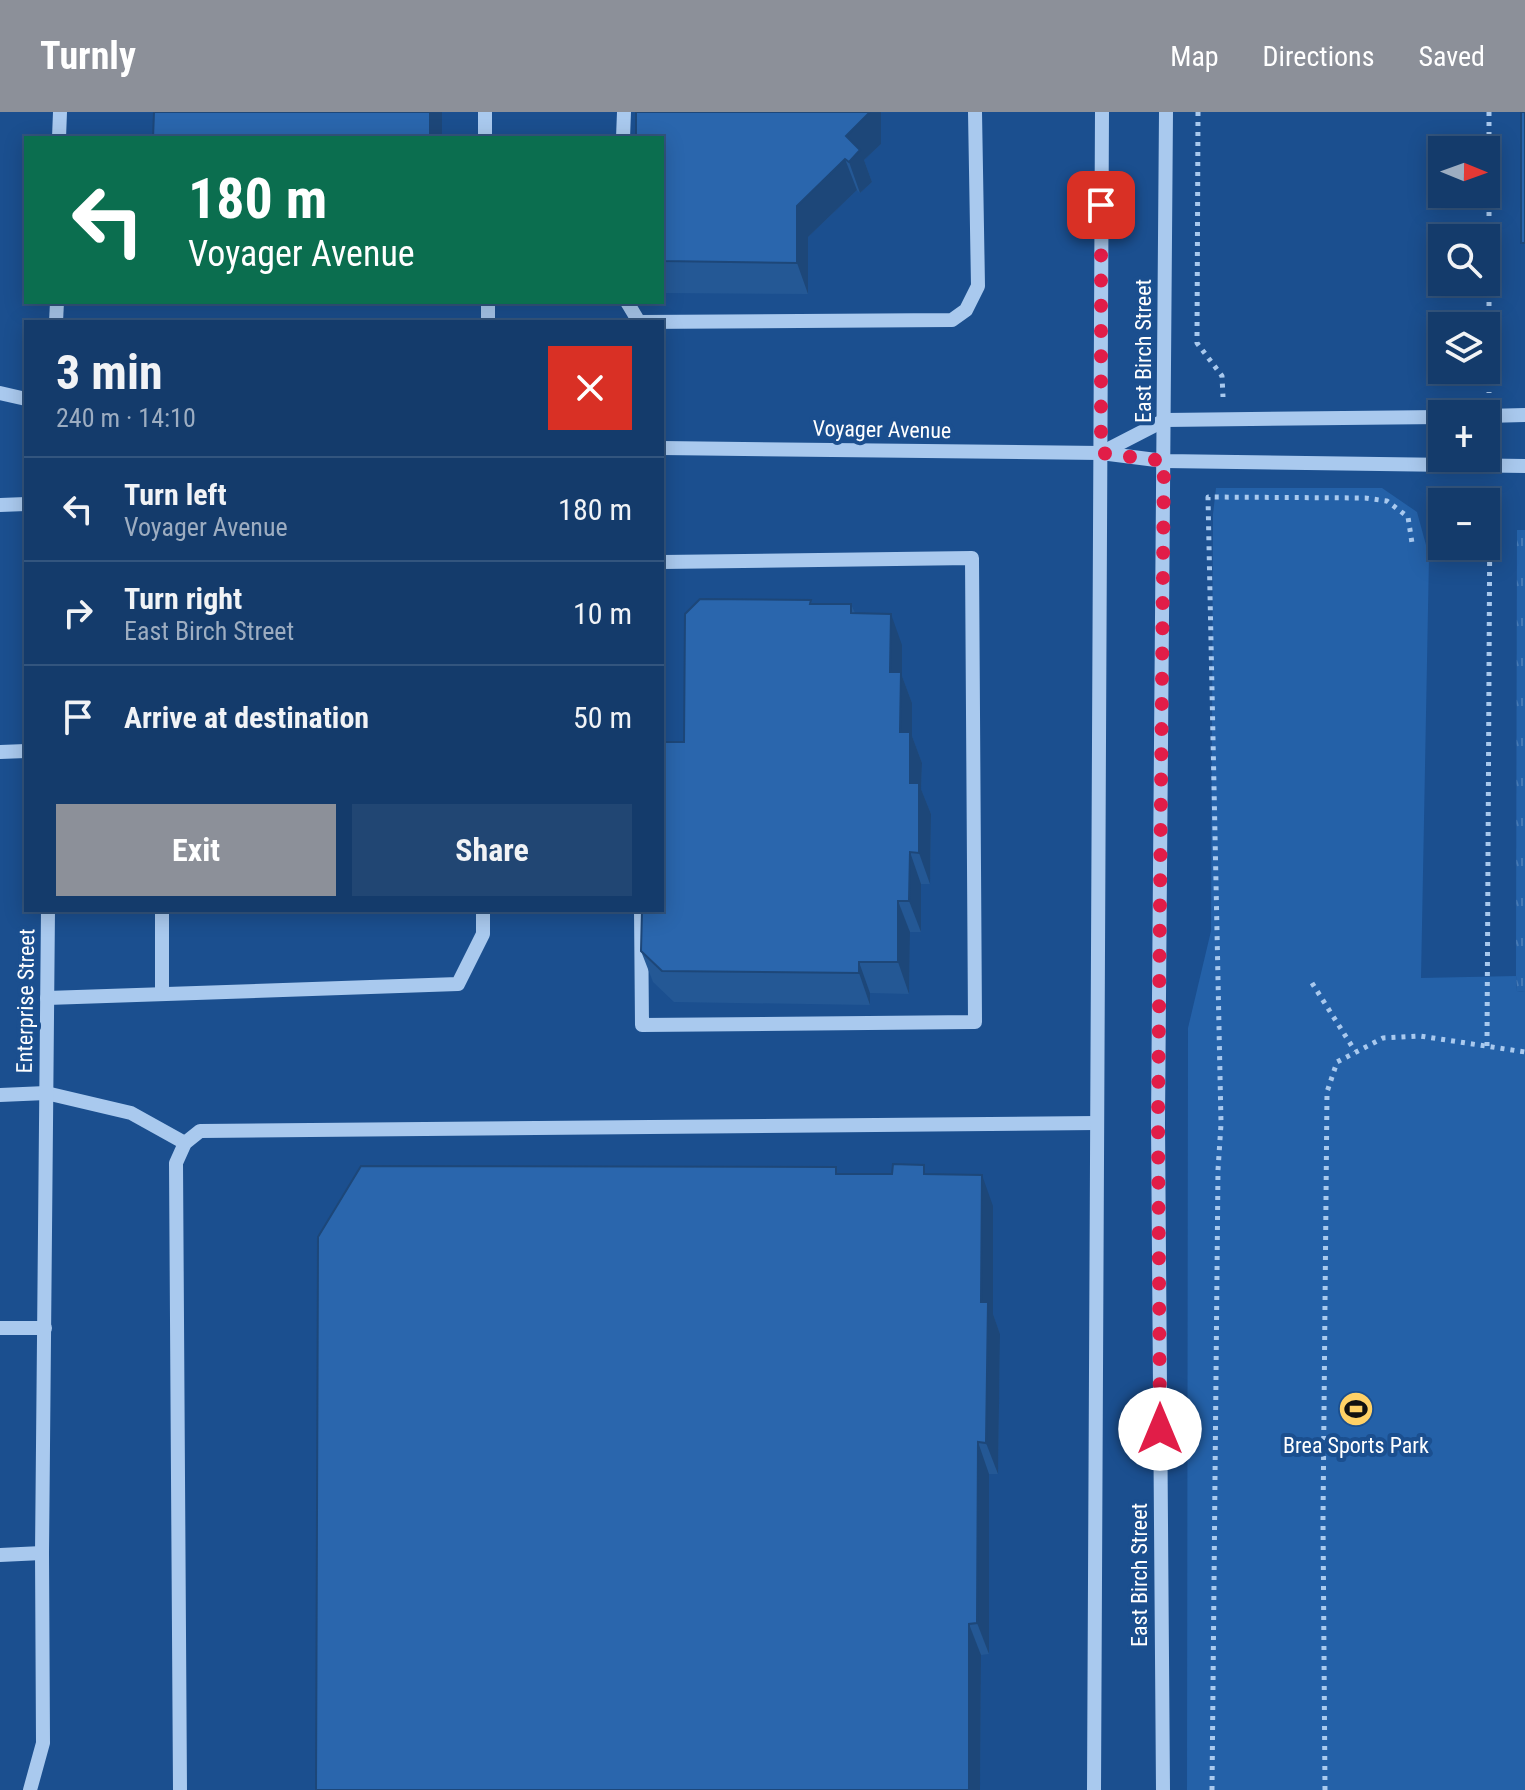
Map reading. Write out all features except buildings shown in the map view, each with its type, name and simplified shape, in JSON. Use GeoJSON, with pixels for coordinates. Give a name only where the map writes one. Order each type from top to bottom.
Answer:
{"type":"FeatureCollection","features":[{"type":"Feature","properties":{"kind":"street"},"geometry":{"type":"LineString","coordinates":[[59,136],[60,112]]}},
{"type":"Feature","properties":{"kind":"street"},"geometry":{"type":"LineString","coordinates":[[485,112],[485,136]]}},
{"type":"Feature","properties":{"kind":"street"},"geometry":{"type":"LineString","coordinates":[[623,136],[624,112]]}},
{"type":"Feature","properties":{"kind":"street"},"geometry":{"type":"LineString","coordinates":[[664,322],[952,320],[966,310],[978,286],[975,112]]}},
{"type":"Feature","properties":{"kind":"street","name":"East Birch Street"},"geometry":{"type":"LineString","coordinates":[[1094,1790],[1102,112]]}},
{"type":"Feature","properties":{"kind":"street","name":"East Birch Street"},"geometry":{"type":"LineString","coordinates":[[1163,1790],[1158,1108],[1166,112]]}},
{"type":"Feature","properties":{"kind":"street"},"geometry":{"type":"LineString","coordinates":[[0,393],[24,399]]}},
{"type":"Feature","properties":{"kind":"street"},"geometry":{"type":"LineString","coordinates":[[1500,416],[1525,415]]}},
{"type":"Feature","properties":{"kind":"street","name":"Voyager Avenue"},"geometry":{"type":"LineString","coordinates":[[1101,453],[1165,420],[1428,417]]}},
{"type":"Feature","properties":{"kind":"street","name":"Voyager Avenue"},"geometry":{"type":"LineString","coordinates":[[664,448],[1101,453],[1164,461],[1428,464]]}},
{"type":"Feature","properties":{"kind":"street","name":"Voyager Avenue"},"geometry":{"type":"LineString","coordinates":[[1500,465],[1525,466]]}},
{"type":"Feature","properties":{"kind":"street"},"geometry":{"type":"LineString","coordinates":[[0,505],[24,504]]}},
{"type":"Feature","properties":{"kind":"street"},"geometry":{"type":"LineString","coordinates":[[641,912],[642,1025],[975,1022],[972,558],[664,562]]}},
{"type":"Feature","properties":{"kind":"street"},"geometry":{"type":"LineString","coordinates":[[0,752],[24,751]]}},
{"type":"Feature","properties":{"kind":"street","name":"Enterprise Street"},"geometry":{"type":"LineString","coordinates":[[30,1790],[43,1743],[48,912]]}},
{"type":"Feature","properties":{"kind":"street"},"geometry":{"type":"LineString","coordinates":[[162,912],[162,994]]}},
{"type":"Feature","properties":{"kind":"street"},"geometry":{"type":"LineString","coordinates":[[47,998],[458,984],[483,934],[483,912]]}},
{"type":"Feature","properties":{"kind":"street"},"geometry":{"type":"LineString","coordinates":[[0,1095],[46,1093],[131,1113],[185,1143]]}},
{"type":"Feature","properties":{"kind":"street"},"geometry":{"type":"LineString","coordinates":[[180,1790],[176,1163],[185,1143],[200,1131],[1097,1123]]}},
{"type":"Feature","properties":{"kind":"street"},"geometry":{"type":"LineString","coordinates":[[0,1328],[45,1328]]}},
{"type":"Feature","properties":{"kind":"street"},"geometry":{"type":"LineString","coordinates":[[0,1555],[42,1553]]}},
{"type":"Feature","properties":{"kind":"path"},"geometry":{"type":"LineString","coordinates":[[1198,112],[1197,343],[1222,376],[1225,419]]}},
{"type":"Feature","properties":{"kind":"path"},"geometry":{"type":"LineString","coordinates":[[1488,400],[1489,112]]}},
{"type":"Feature","properties":{"kind":"path"},"geometry":{"type":"LineString","coordinates":[[1231,462],[1234,497]]}},
{"type":"Feature","properties":{"kind":"path"},"geometry":{"type":"LineString","coordinates":[[1487,1046],[1490,472]]}},
{"type":"Feature","properties":{"kind":"path"},"geometry":{"type":"LineString","coordinates":[[1212,1790],[1221,1124],[1208,497],[1365,498],[1387,501],[1408,517],[1412,543]]}},
{"type":"Feature","properties":{"kind":"path"},"geometry":{"type":"LineString","coordinates":[[1312,983],[1355,1051]]}},
{"type":"Feature","properties":{"kind":"path"},"geometry":{"type":"LineString","coordinates":[[1325,1790],[1323,1519],[1327,1092],[1337,1062],[1383,1038],[1420,1036],[1525,1052]]}},
{"type":"Feature","properties":{"kind":"green space","name":"Brea Sports Park"},"geometry":{"type":"Polygon","coordinates":[[[1216,488],[1382,488],[1417,512],[1428,552],[1421,978],[1516,976],[1517,991],[1525,992],[1525,1790],[1187,1790],[1188,1028],[1211,931],[1213,514],[1216,488]]]}},
{"type":"Feature","properties":{"kind":"green space"},"geometry":{"type":"Polygon","coordinates":[[[1517,530],[1525,530],[1525,992],[1517,991],[1516,976],[1517,530]]]}},
{"type":"Feature","properties":{"kind":"place","name":"Brea Sports Park"},"geometry":{"type":"Point","coordinates":[1356,1409]}},
{"type":"Feature","properties":{"kind":"route"},"geometry":{"type":"LineString","coordinates":[[1101,205],[1101,453],[1164,461],[1158,1123],[1160,1429]]}}]}
